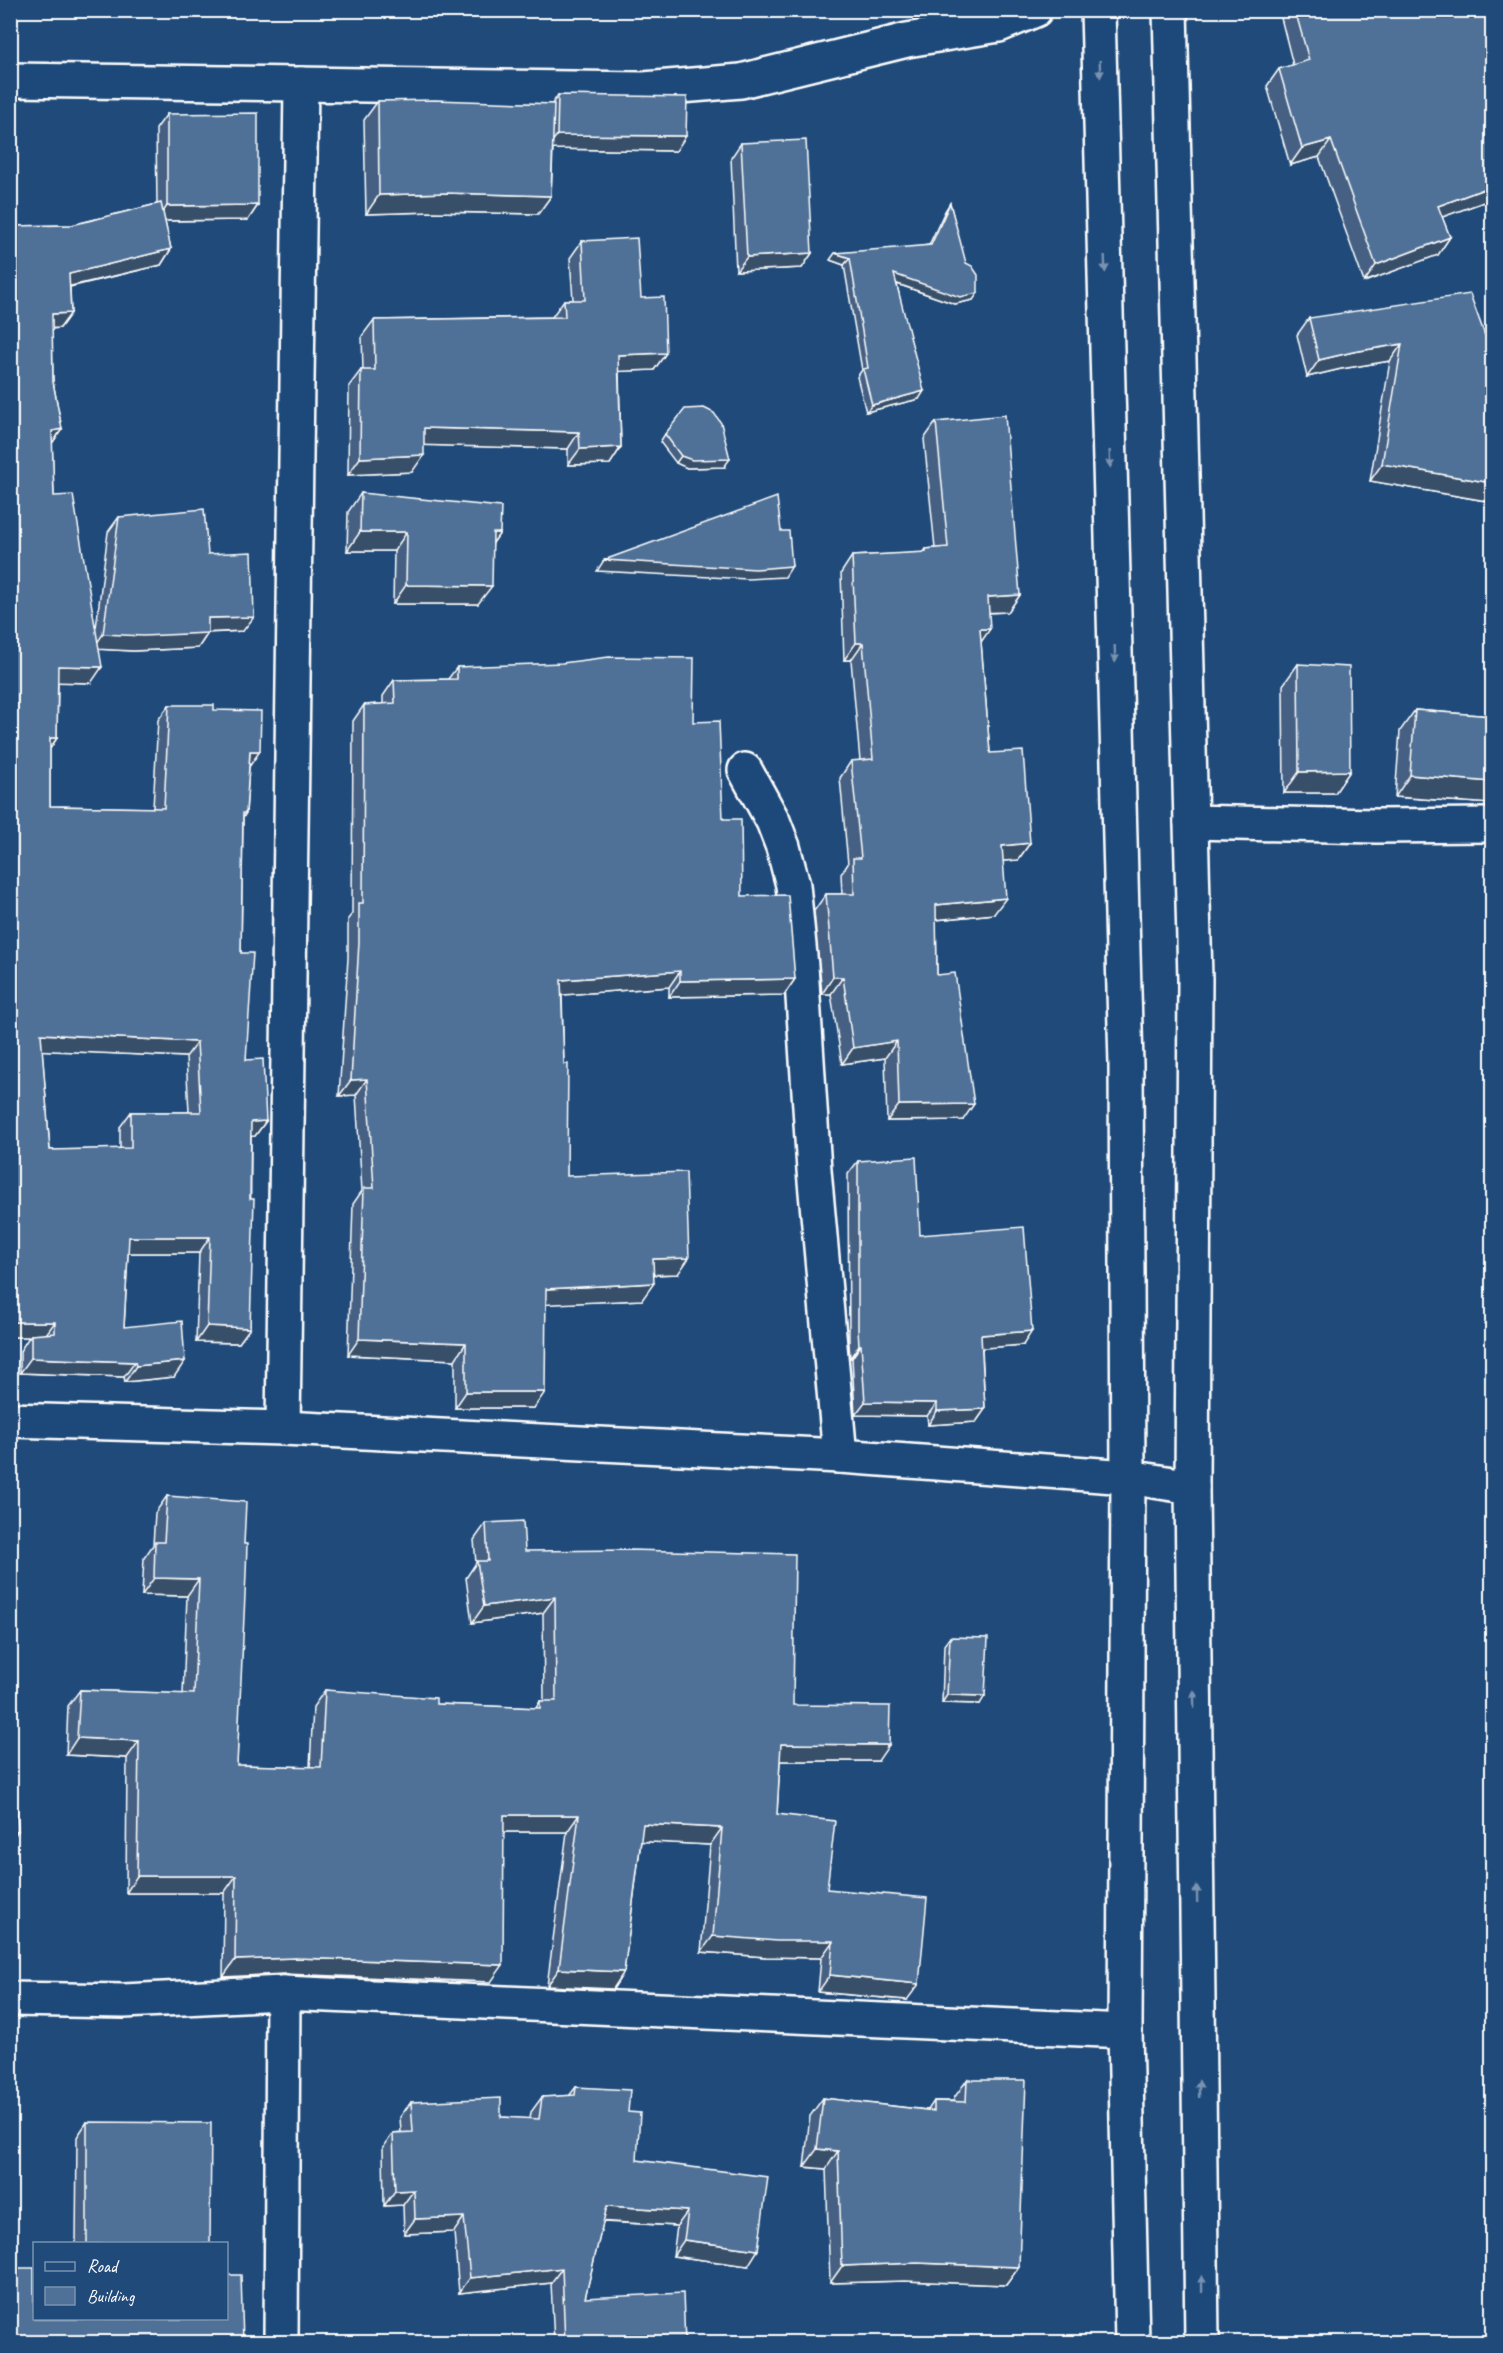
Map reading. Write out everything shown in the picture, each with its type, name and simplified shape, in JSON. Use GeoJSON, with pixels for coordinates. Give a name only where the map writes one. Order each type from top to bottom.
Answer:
{"type":"FeatureCollection","features":[{"type":"Feature","properties":{"kind":"street"},"geometry":{"type":"LineString","coordinates":[[10,80],[644,89],[741,81],[907,40],[999,25],[1035,10]]}},
{"type":"Feature","properties":{"kind":"street"},"geometry":{"type":"LineString","coordinates":[[1098,10],[1126,1065],[1128,1477],[1125,2031],[1131,2343]]}},
{"type":"Feature","properties":{"kind":"street"},"geometry":{"type":"LineString","coordinates":[[1170,10],[1195,979],[1192,1487],[1202,2343]]}},
{"type":"Feature","properties":{"kind":"street"},"geometry":{"type":"LineString","coordinates":[[284,1428],[301,84]]}},
{"type":"Feature","properties":{"kind":"street"},"geometry":{"type":"LineString","coordinates":[[745,770],[773,821],[793,885],[801,966],[814,1170],[840,1456]]}},
{"type":"Feature","properties":{"kind":"street"},"geometry":{"type":"LineString","coordinates":[[1191,822],[1376,826],[1492,825]]}},
{"type":"Feature","properties":{"kind":"street"},"geometry":{"type":"LineString","coordinates":[[10,1420],[284,1428],[840,1456],[1128,1477],[1192,1487]]}},
{"type":"Feature","properties":{"kind":"street"},"geometry":{"type":"LineString","coordinates":[[10,1999],[124,2001],[283,1993],[1125,2031]]}},
{"type":"Feature","properties":{"kind":"street"},"geometry":{"type":"LineString","coordinates":[[281,2343],[283,1993]]}},
{"type":"Feature","properties":{"kind":"building"},"geometry":{"type":"Polygon","coordinates":[[[1295,10],[1433,10],[1434,14],[1447,10],[1492,10],[1492,186],[1438,206],[1450,237],[1376,265],[1331,140],[1302,148],[1279,69],[1309,60],[1295,10]]]}},
{"type":"Feature","properties":{"kind":"building"},"geometry":{"type":"Polygon","coordinates":[[[558,95],[687,97],[686,136],[557,135],[558,95]]]}},
{"type":"Feature","properties":{"kind":"building"},"geometry":{"type":"Polygon","coordinates":[[[435,100],[554,104],[551,196],[446,193],[379,195],[378,101],[435,100]]]}},
{"type":"Feature","properties":{"kind":"building"},"geometry":{"type":"Polygon","coordinates":[[[258,113],[258,205],[167,206],[167,114],[258,113]]]}},
{"type":"Feature","properties":{"kind":"building"},"geometry":{"type":"Polygon","coordinates":[[[806,140],[812,253],[747,257],[741,143],[806,140]]]}},
{"type":"Feature","properties":{"kind":"building"},"geometry":{"type":"Polygon","coordinates":[[[161,203],[171,249],[69,274],[71,313],[52,314],[53,382],[62,429],[52,431],[54,496],[73,495],[102,667],[58,666],[57,738],[50,738],[50,806],[164,808],[169,705],[214,705],[214,710],[261,711],[260,751],[250,751],[246,813],[243,813],[241,953],[253,953],[246,1060],[263,1059],[266,1121],[251,1122],[250,1199],[254,1199],[250,1328],[207,1326],[210,1237],[129,1237],[124,1327],[182,1321],[185,1361],[136,1366],[135,1362],[31,1358],[31,1335],[55,1333],[55,1322],[10,1322],[10,912],[15,806],[10,806],[10,226],[72,225],[161,203]],[[41,1034],[50,1150],[131,1148],[131,1112],[201,1112],[197,1042],[41,1034]]]}},
{"type":"Feature","properties":{"kind":"building"},"geometry":{"type":"Polygon","coordinates":[[[950,203],[966,263],[972,266],[978,275],[978,293],[960,297],[894,274],[924,391],[872,405],[863,369],[868,368],[850,258],[835,253],[931,245],[950,203]]]}},
{"type":"Feature","properties":{"kind":"building"},"geometry":{"type":"Polygon","coordinates":[[[637,238],[641,298],[664,297],[666,353],[618,355],[621,447],[580,449],[579,432],[424,428],[424,455],[360,458],[361,370],[375,370],[374,320],[565,317],[564,300],[585,300],[582,241],[637,238]]]}},
{"type":"Feature","properties":{"kind":"building"},"geometry":{"type":"Polygon","coordinates":[[[1470,294],[1492,355],[1492,483],[1382,464],[1402,344],[1319,360],[1309,318],[1470,294]]]}},
{"type":"Feature","properties":{"kind":"building"},"geometry":{"type":"Polygon","coordinates":[[[704,408],[714,413],[721,423],[730,459],[692,460],[681,456],[665,434],[685,409],[704,408]]]}},
{"type":"Feature","properties":{"kind":"building"},"geometry":{"type":"Polygon","coordinates":[[[1005,415],[1020,595],[988,597],[990,629],[980,629],[990,753],[1023,751],[1030,843],[1002,846],[1006,898],[936,905],[937,975],[955,973],[974,1104],[899,1105],[897,1041],[853,1048],[843,977],[833,977],[826,894],[854,894],[853,858],[861,858],[851,761],[873,759],[863,643],[856,643],[852,556],[926,552],[926,549],[948,547],[936,422],[1005,415]]]}},
{"type":"Feature","properties":{"kind":"building"},"geometry":{"type":"Polygon","coordinates":[[[361,493],[501,507],[500,533],[493,533],[492,586],[406,585],[407,532],[360,532],[361,493]]]}},
{"type":"Feature","properties":{"kind":"building"},"geometry":{"type":"Polygon","coordinates":[[[777,497],[781,531],[789,531],[792,566],[756,569],[604,560],[777,497]]]}},
{"type":"Feature","properties":{"kind":"building"},"geometry":{"type":"Polygon","coordinates":[[[204,509],[208,554],[252,552],[254,617],[208,618],[208,633],[143,636],[103,634],[119,517],[204,509]]]}},
{"type":"Feature","properties":{"kind":"building"},"geometry":{"type":"Polygon","coordinates":[[[609,657],[694,658],[693,722],[719,721],[723,819],[741,819],[742,896],[788,895],[795,979],[680,981],[680,971],[561,980],[564,1064],[568,1064],[567,1176],[686,1172],[689,1258],[653,1259],[654,1283],[546,1289],[545,1392],[466,1392],[466,1343],[359,1339],[364,1188],[374,1188],[367,1079],[351,1080],[359,903],[363,903],[364,705],[395,703],[394,680],[457,679],[457,667],[562,663],[609,657]]]}},
{"type":"Feature","properties":{"kind":"building"},"geometry":{"type":"Polygon","coordinates":[[[1298,664],[1349,667],[1350,771],[1299,772],[1298,664]]]}},
{"type":"Feature","properties":{"kind":"building"},"geometry":{"type":"Polygon","coordinates":[[[1415,710],[1492,716],[1492,782],[1410,775],[1415,710]]]}},
{"type":"Feature","properties":{"kind":"building"},"geometry":{"type":"Polygon","coordinates":[[[916,1157],[920,1235],[1024,1227],[1032,1331],[981,1335],[985,1409],[937,1411],[937,1403],[865,1402],[858,1330],[858,1161],[916,1157]]]}},
{"type":"Feature","properties":{"kind":"building"},"geometry":{"type":"Polygon","coordinates":[[[167,1496],[246,1502],[244,1544],[247,1544],[246,1574],[237,1765],[321,1767],[325,1690],[436,1698],[436,1704],[540,1708],[540,1701],[556,1701],[555,1597],[484,1606],[477,1561],[488,1561],[486,1523],[523,1521],[525,1551],[630,1550],[795,1554],[793,1705],[890,1706],[889,1745],[781,1744],[777,1814],[835,1821],[827,1889],[927,1898],[919,1984],[830,1975],[833,1941],[777,1941],[713,1936],[722,1828],[643,1824],[624,1972],[559,1969],[579,1815],[504,1815],[503,1965],[296,1958],[235,1960],[236,1876],[137,1876],[139,1741],[77,1738],[80,1690],[194,1694],[199,1579],[154,1578],[155,1542],[164,1542],[167,1496]]]}},
{"type":"Feature","properties":{"kind":"building"},"geometry":{"type":"Polygon","coordinates":[[[950,1637],[988,1638],[985,1696],[947,1695],[950,1637]]]}},
{"type":"Feature","properties":{"kind":"building"},"geometry":{"type":"Polygon","coordinates":[[[11,1701],[18,1831],[10,1830],[11,1701]]]}},
{"type":"Feature","properties":{"kind":"building"},"geometry":{"type":"Polygon","coordinates":[[[967,2080],[1026,2080],[1019,2267],[917,2263],[842,2266],[838,2151],[817,2149],[823,2098],[934,2111],[934,2101],[966,2102],[967,2080]]]}},
{"type":"Feature","properties":{"kind":"building"},"geometry":{"type":"Polygon","coordinates":[[[576,2087],[630,2090],[628,2112],[640,2113],[637,2160],[768,2177],[758,2250],[684,2240],[688,2211],[607,2206],[585,2298],[683,2293],[685,2343],[565,2343],[562,2268],[470,2278],[464,2217],[415,2219],[414,2190],[395,2191],[393,2133],[413,2132],[411,2102],[501,2098],[501,2117],[539,2119],[542,2097],[575,2095],[576,2087]]]}},
{"type":"Feature","properties":{"kind":"building"},"geometry":{"type":"Polygon","coordinates":[[[87,2122],[211,2123],[210,2242],[87,2242],[87,2122]]]}},
{"type":"Feature","properties":{"kind":"building"},"geometry":{"type":"Polygon","coordinates":[[[10,2268],[33,2268],[33,2320],[228,2320],[228,2275],[241,2275],[243,2343],[10,2343],[10,2268]]]}}]}
